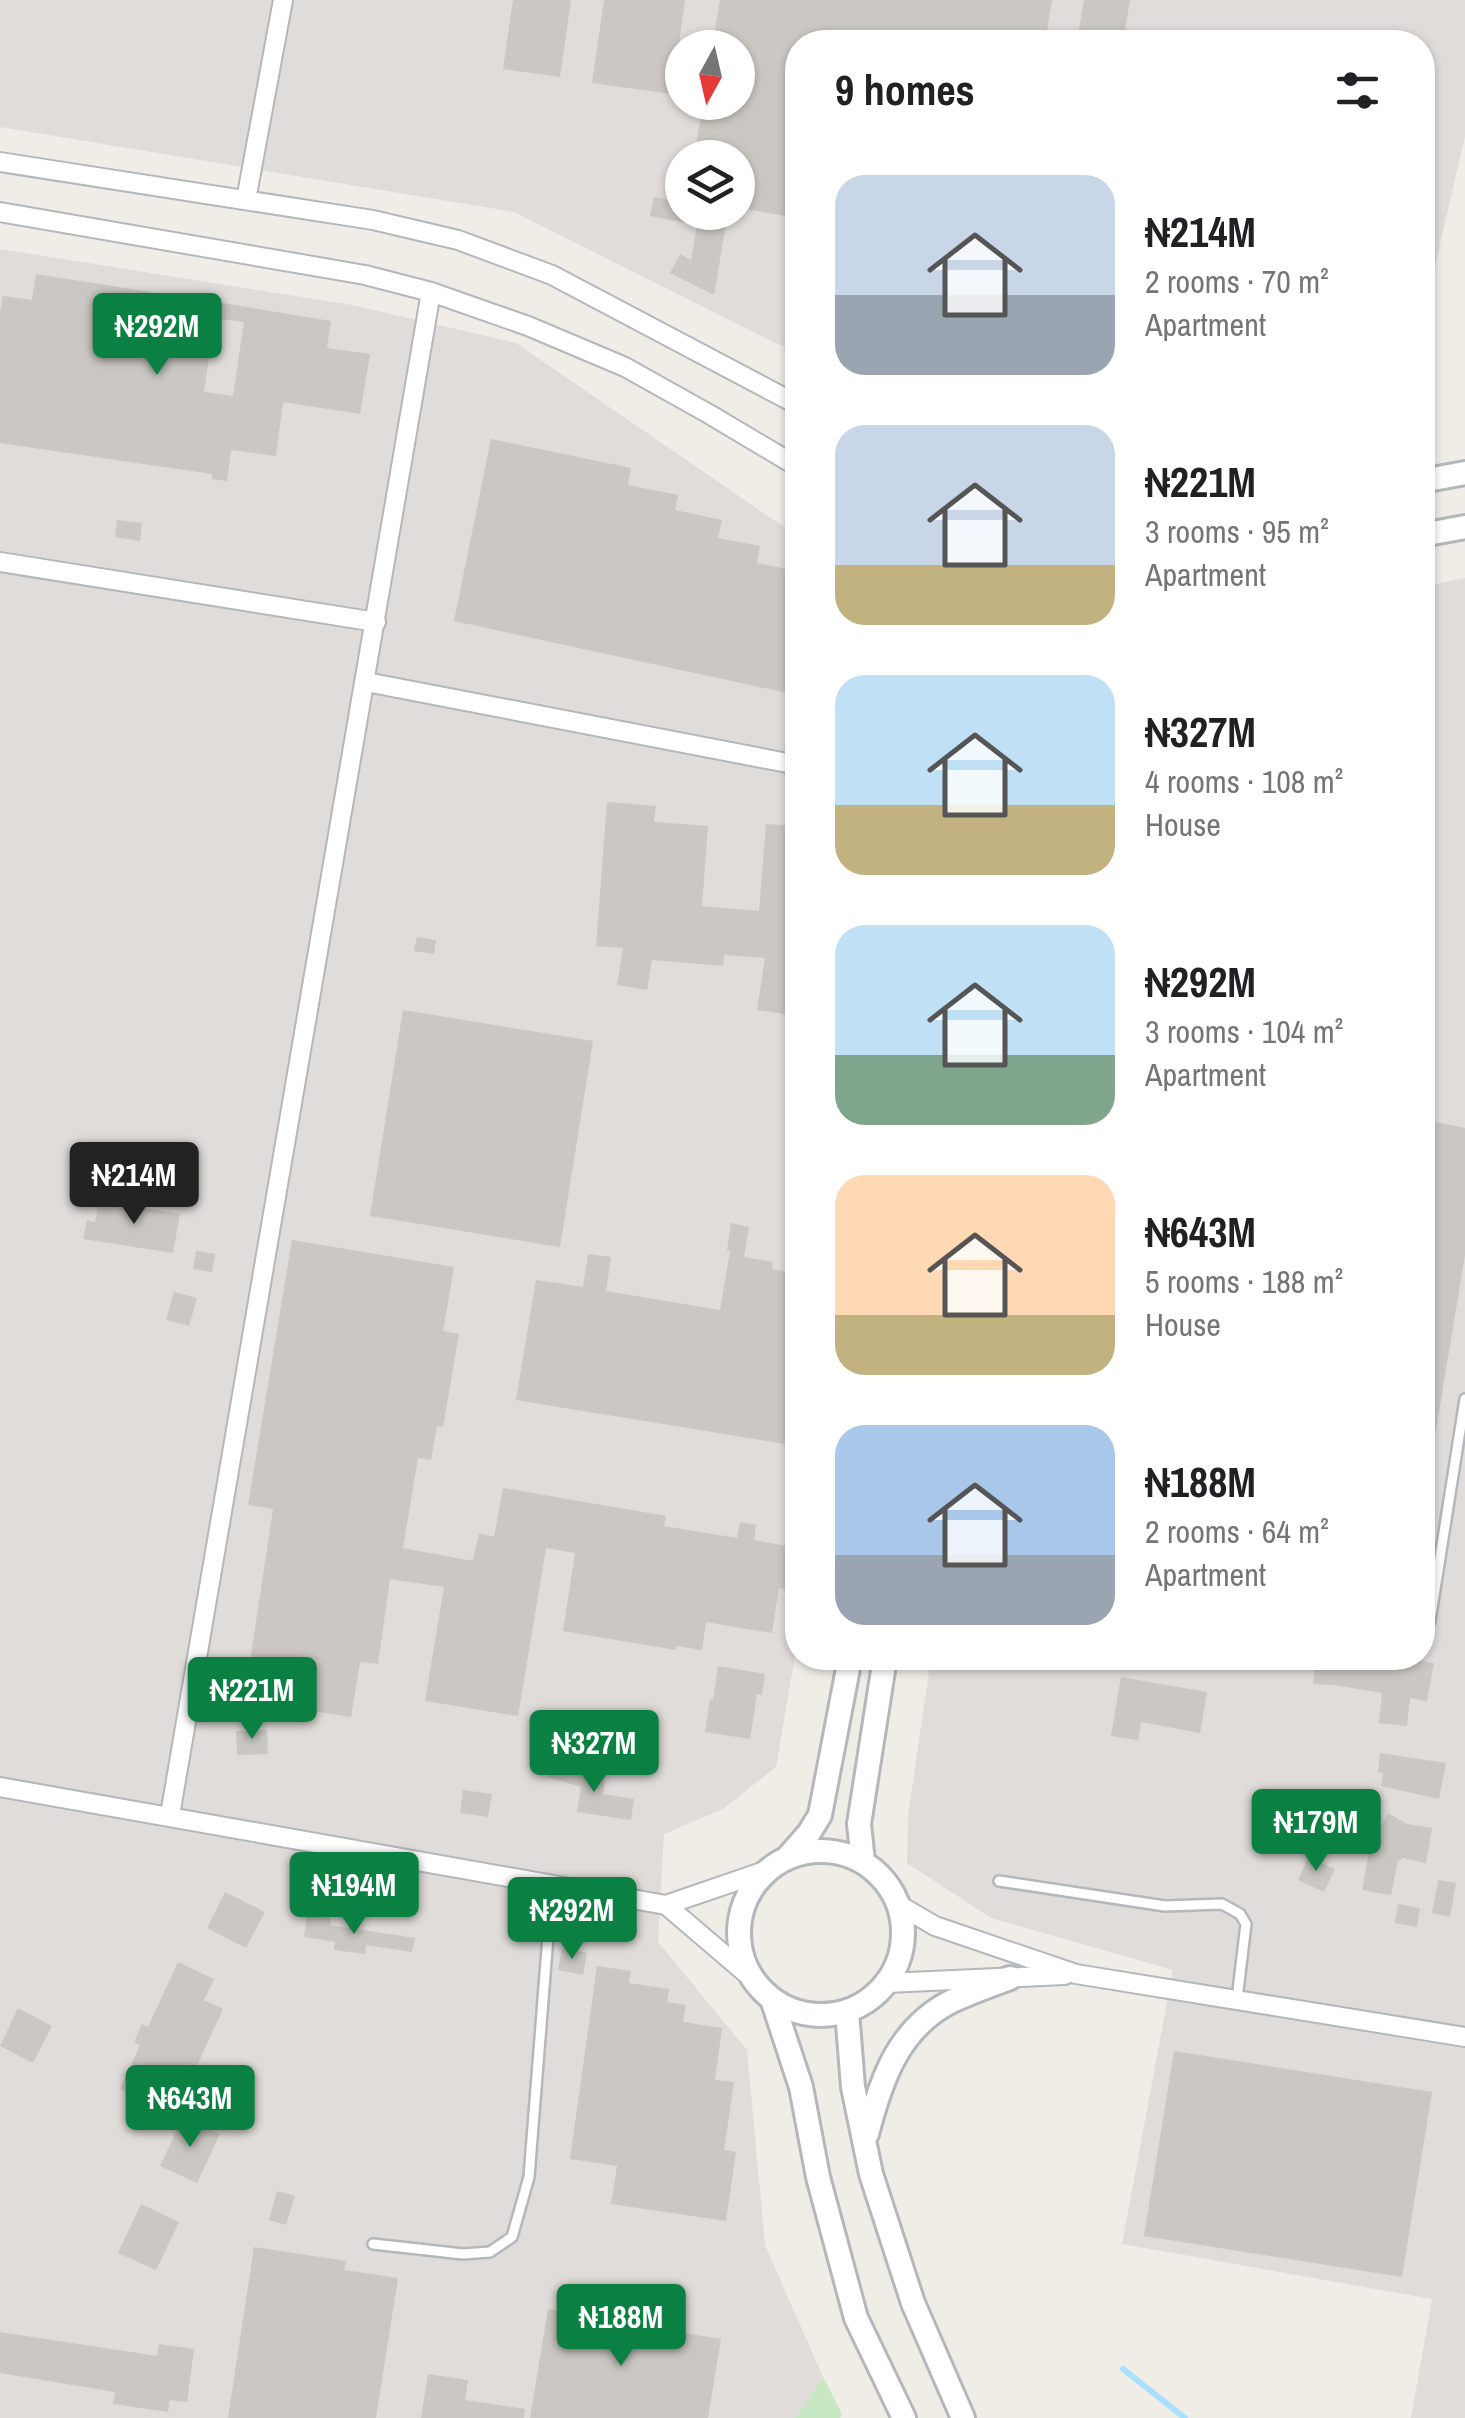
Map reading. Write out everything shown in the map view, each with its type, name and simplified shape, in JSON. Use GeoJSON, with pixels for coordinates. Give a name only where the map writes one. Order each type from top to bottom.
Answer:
{"type":"FeatureCollection","features":[{"type":"Feature","properties":{"kind":"street"},"geometry":{"type":"LineString","coordinates":[[246,200],[284,0]]}},
{"type":"Feature","properties":{"kind":"street"},"geometry":{"type":"LineString","coordinates":[[0,162],[373,220],[458,240],[552,275],[785,398]]}},
{"type":"Feature","properties":{"kind":"street"},"geometry":{"type":"LineString","coordinates":[[0,212],[364,276],[432,292],[528,326],[624,367],[785,459]]}},
{"type":"Feature","properties":{"kind":"street"},"geometry":{"type":"LineString","coordinates":[[170,1815],[432,292]]}},
{"type":"Feature","properties":{"kind":"street"},"geometry":{"type":"LineString","coordinates":[[1435,479],[1465,473]]}},
{"type":"Feature","properties":{"kind":"street"},"geometry":{"type":"LineString","coordinates":[[1435,533],[1465,527]]}},
{"type":"Feature","properties":{"kind":"street"},"geometry":{"type":"LineString","coordinates":[[0,562],[376,622]]}},
{"type":"Feature","properties":{"kind":"street"},"geometry":{"type":"LineString","coordinates":[[366,682],[785,763]]}},
{"type":"Feature","properties":{"kind":"street"},"geometry":{"type":"LineString","coordinates":[[788,1858],[820,1815],[848,1670]]}},
{"type":"Feature","properties":{"kind":"street"},"geometry":{"type":"LineString","coordinates":[[863,1862],[859,1824],[884,1670]]}},
{"type":"Feature","properties":{"kind":"street"},"geometry":{"type":"LineString","coordinates":[[0,1787],[666,1905],[768,1870],[788,1858],[812,1851],[838,1852],[863,1862],[885,1880],[900,1905],[904,1933],[899,1961],[887,1983],[869,2000],[847,2011],[821,2015],[795,2010],[772,1998],[666,1905]]}},
{"type":"Feature","properties":{"kind":"street"},"geometry":{"type":"LineString","coordinates":[[754,1981],[743,1959],[738,1935],[746,1900],[768,1870]]}},
{"type":"Feature","properties":{"kind":"street"},"geometry":{"type":"LineString","coordinates":[[900,1905],[935,1926],[1076,1974],[1465,2036]]}},
{"type":"Feature","properties":{"kind":"street"},"geometry":{"type":"LineString","coordinates":[[887,1983],[1076,1974]]}},
{"type":"Feature","properties":{"kind":"street"},"geometry":{"type":"LineString","coordinates":[[864,2142],[885,2073],[902,2044],[950,2002],[1010,1978]]}},
{"type":"Feature","properties":{"kind":"street"},"geometry":{"type":"LineString","coordinates":[[772,1998],[800,2087],[818,2177],[856,2318],[904,2418]]}},
{"type":"Feature","properties":{"kind":"street"},"geometry":{"type":"LineString","coordinates":[[847,2011],[853,2087],[871,2174],[913,2303],[963,2418]]}},
{"type":"Feature","properties":{"kind":"lane"},"geometry":{"type":"LineString","coordinates":[[1435,1588],[1465,1399]]}},
{"type":"Feature","properties":{"kind":"lane"},"geometry":{"type":"LineString","coordinates":[[998,1881],[1165,1906],[1222,1904],[1240,1914],[1246,1924],[1236,2000]]}},
{"type":"Feature","properties":{"kind":"lane"},"geometry":{"type":"LineString","coordinates":[[373,2244],[463,2254],[490,2252],[512,2237],[529,2177],[552,1886]]}},
{"type":"Feature","properties":{"kind":"shaded area"},"geometry":{"type":"Polygon","coordinates":[[[0,0],[1465,0],[1465,136],[1435,266],[1435,30],[785,30],[785,346],[514,212],[0,127],[0,0]]]}},
{"type":"Feature","properties":{"kind":"shaded area"},"geometry":{"type":"Polygon","coordinates":[[[0,249],[352,305],[516,343],[785,528],[785,1670],[793,1670],[776,1767],[723,1809],[664,1834],[658,1942],[747,2050],[765,2245],[823,2377],[795,2418],[0,2418],[0,249]]]}},
{"type":"Feature","properties":{"kind":"shaded area"},"geometry":{"type":"Polygon","coordinates":[[[1465,578],[1465,2418],[1411,2418],[1432,2299],[1122,2244],[1173,1970],[991,1918],[907,1863],[908,1816],[929,1670],[1435,1670],[1435,584],[1465,578]]]}},
{"type":"Feature","properties":{"kind":"green space"},"geometry":{"type":"Polygon","coordinates":[[[823,2377],[842,2414],[840,2418],[795,2418],[823,2377]]]}},
{"type":"Feature","properties":{"kind":"building"},"geometry":{"type":"Polygon","coordinates":[[[513,0],[571,0],[560,77],[503,69],[513,0]]]}},
{"type":"Feature","properties":{"kind":"building"},"geometry":{"type":"Polygon","coordinates":[[[604,0],[685,0],[681,30],[665,30],[665,93],[592,83],[604,0]]]}},
{"type":"Feature","properties":{"kind":"building"},"geometry":{"type":"Polygon","coordinates":[[[720,0],[1052,0],[1047,30],[785,30],[785,216],[755,211],[755,140],[697,140],[700,120],[755,120],[755,30],[715,30],[720,0]]]}},
{"type":"Feature","properties":{"kind":"building"},"geometry":{"type":"Polygon","coordinates":[[[1084,0],[1130,0],[1125,30],[1079,30],[1084,0]]]}},
{"type":"Feature","properties":{"kind":"building"},"geometry":{"type":"Polygon","coordinates":[[[654,197],[665,199],[665,219],[650,216],[654,197]]]}},
{"type":"Feature","properties":{"kind":"building"},"geometry":{"type":"Polygon","coordinates":[[[696,230],[725,230],[714,295],[670,273],[680,254],[691,260],[696,230]]]}},
{"type":"Feature","properties":{"kind":"building"},"geometry":{"type":"Polygon","coordinates":[[[36,274],[169,295],[164,326],[213,333],[204,392],[233,396],[244,322],[214,318],[217,302],[331,321],[327,348],[370,354],[360,414],[283,402],[276,456],[231,450],[227,481],[212,479],[212,474],[0,443],[3,296],[32,300],[36,274]]]}},
{"type":"Feature","properties":{"kind":"building"},"geometry":{"type":"Polygon","coordinates":[[[491,439],[631,468],[628,485],[678,495],[675,510],[722,520],[718,538],[760,546],[757,563],[785,568],[785,692],[454,621],[491,439]]]}},
{"type":"Feature","properties":{"kind":"building"},"geometry":{"type":"Polygon","coordinates":[[[117,520],[142,523],[140,541],[115,537],[117,520]]]}},
{"type":"Feature","properties":{"kind":"building"},"geometry":{"type":"Polygon","coordinates":[[[607,802],[656,806],[654,822],[708,826],[702,906],[759,911],[766,824],[785,825],[785,1014],[757,1010],[765,958],[724,955],[723,966],[652,960],[647,990],[617,985],[623,948],[596,946],[607,802]]]}},
{"type":"Feature","properties":{"kind":"building"},"geometry":{"type":"Polygon","coordinates":[[[417,937],[436,940],[434,954],[414,951],[417,937]]]}},
{"type":"Feature","properties":{"kind":"building"},"geometry":{"type":"Polygon","coordinates":[[[403,1010],[593,1041],[560,1247],[370,1216],[403,1010]]]}},
{"type":"Feature","properties":{"kind":"building"},"geometry":{"type":"Polygon","coordinates":[[[1435,1122],[1465,1128],[1465,1255],[1435,1436],[1435,1122]]]}},
{"type":"Feature","properties":{"kind":"building"},"geometry":{"type":"Polygon","coordinates":[[[99,1201],[180,1214],[173,1253],[83,1239],[87,1220],[95,1222],[99,1201]]]}},
{"type":"Feature","properties":{"kind":"building"},"geometry":{"type":"Polygon","coordinates":[[[731,1223],[749,1227],[744,1257],[773,1262],[772,1269],[785,1272],[785,1444],[516,1400],[536,1280],[583,1287],[588,1254],[611,1257],[606,1291],[720,1310],[730,1251],[727,1250],[731,1223]]]}},
{"type":"Feature","properties":{"kind":"building"},"geometry":{"type":"Polygon","coordinates":[[[292,1240],[454,1267],[443,1331],[459,1334],[443,1427],[437,1426],[431,1460],[418,1458],[403,1548],[473,1561],[479,1533],[494,1537],[503,1488],[666,1516],[664,1526],[737,1538],[740,1522],[756,1525],[754,1540],[785,1546],[785,1589],[779,1588],[772,1633],[706,1622],[702,1650],[677,1646],[676,1650],[563,1631],[575,1553],[546,1548],[518,1716],[425,1701],[444,1587],[390,1579],[378,1664],[360,1662],[351,1717],[244,1701],[273,1509],[248,1505],[292,1240]]]}},
{"type":"Feature","properties":{"kind":"building"},"geometry":{"type":"Polygon","coordinates":[[[196,1251],[215,1254],[212,1272],[193,1269],[196,1251]]]}},
{"type":"Feature","properties":{"kind":"building"},"geometry":{"type":"Polygon","coordinates":[[[174,1292],[197,1298],[189,1326],[166,1320],[174,1292]]]}},
{"type":"Feature","properties":{"kind":"building"},"geometry":{"type":"Polygon","coordinates":[[[718,1666],[765,1674],[762,1695],[757,1694],[750,1739],[705,1732],[718,1666]]]}},
{"type":"Feature","properties":{"kind":"building"},"geometry":{"type":"Polygon","coordinates":[[[1315,1670],[1433,1670],[1427,1701],[1410,1698],[1407,1726],[1379,1723],[1382,1693],[1313,1684],[1315,1670]]]}},
{"type":"Feature","properties":{"kind":"building"},"geometry":{"type":"Polygon","coordinates":[[[1121,1677],[1207,1692],[1200,1733],[1141,1722],[1138,1740],[1111,1736],[1121,1677]]]}},
{"type":"Feature","properties":{"kind":"building"},"geometry":{"type":"Polygon","coordinates":[[[267,1730],[268,1754],[237,1755],[236,1731],[267,1730]]]}},
{"type":"Feature","properties":{"kind":"building"},"geometry":{"type":"Polygon","coordinates":[[[1380,1753],[1446,1763],[1439,1799],[1381,1786],[1380,1753]]]}},
{"type":"Feature","properties":{"kind":"building"},"geometry":{"type":"Polygon","coordinates":[[[549,1767],[605,1776],[603,1794],[634,1799],[631,1820],[577,1812],[581,1787],[547,1777],[549,1767]]]}},
{"type":"Feature","properties":{"kind":"building"},"geometry":{"type":"Polygon","coordinates":[[[463,1790],[492,1794],[488,1817],[460,1813],[463,1790]]]}},
{"type":"Feature","properties":{"kind":"building"},"geometry":{"type":"Polygon","coordinates":[[[1311,1812],[1345,1820],[1341,1835],[1308,1827],[1311,1812]]]}},
{"type":"Feature","properties":{"kind":"building"},"geometry":{"type":"Polygon","coordinates":[[[1388,1813],[1407,1824],[1432,1828],[1426,1863],[1398,1860],[1391,1895],[1362,1890],[1371,1840],[1388,1813]]]}},
{"type":"Feature","properties":{"kind":"building"},"geometry":{"type":"Polygon","coordinates":[[[1308,1857],[1335,1869],[1324,1892],[1298,1880],[1308,1857]]]}},
{"type":"Feature","properties":{"kind":"building"},"geometry":{"type":"Polygon","coordinates":[[[1438,1880],[1456,1883],[1450,1917],[1432,1913],[1438,1880]]]}},
{"type":"Feature","properties":{"kind":"building"},"geometry":{"type":"Polygon","coordinates":[[[225,1892],[265,1912],[246,1948],[207,1928],[225,1892]]]}},
{"type":"Feature","properties":{"kind":"building"},"geometry":{"type":"Polygon","coordinates":[[[1398,1904],[1420,1908],[1417,1927],[1395,1923],[1398,1904]]]}},
{"type":"Feature","properties":{"kind":"building"},"geometry":{"type":"Polygon","coordinates":[[[307,1915],[331,1918],[330,1925],[415,1938],[412,1952],[366,1945],[365,1954],[334,1950],[335,1942],[304,1937],[307,1915]]]}},
{"type":"Feature","properties":{"kind":"building"},"geometry":{"type":"Polygon","coordinates":[[[562,1948],[587,1953],[583,1975],[558,1970],[562,1948]]]}},
{"type":"Feature","properties":{"kind":"building"},"geometry":{"type":"Polygon","coordinates":[[[178,1962],[214,1979],[204,2000],[223,2009],[196,2068],[187,2064],[166,2110],[120,2089],[140,2045],[134,2042],[142,2024],[148,2027],[178,1962]]]}},
{"type":"Feature","properties":{"kind":"building"},"geometry":{"type":"Polygon","coordinates":[[[597,1966],[631,1971],[629,1983],[669,1989],[667,2002],[686,2005],[683,2022],[722,2028],[715,2080],[734,2082],[724,2150],[736,2152],[726,2221],[611,2204],[617,2166],[570,2159],[597,1966]]]}},
{"type":"Feature","properties":{"kind":"building"},"geometry":{"type":"Polygon","coordinates":[[[18,2008],[52,2026],[33,2063],[0,2046],[18,2008]]]}},
{"type":"Feature","properties":{"kind":"building"},"geometry":{"type":"Polygon","coordinates":[[[1174,2051],[1432,2092],[1402,2277],[1144,2236],[1174,2051]]]}},
{"type":"Feature","properties":{"kind":"building"},"geometry":{"type":"Polygon","coordinates":[[[183,2117],[220,2134],[197,2183],[160,2166],[183,2117]]]}},
{"type":"Feature","properties":{"kind":"building"},"geometry":{"type":"Polygon","coordinates":[[[277,2191],[295,2196],[286,2225],[269,2220],[277,2191]]]}},
{"type":"Feature","properties":{"kind":"building"},"geometry":{"type":"Polygon","coordinates":[[[141,2204],[179,2222],[156,2270],[118,2253],[141,2204]]]}},
{"type":"Feature","properties":{"kind":"building"},"geometry":{"type":"Polygon","coordinates":[[[254,2247],[346,2261],[344,2270],[398,2278],[376,2418],[228,2418],[254,2247]]]}},
{"type":"Feature","properties":{"kind":"building"},"geometry":{"type":"Polygon","coordinates":[[[562,2301],[625,2313],[623,2323],[721,2339],[708,2418],[530,2418],[548,2309],[561,2311],[562,2301]]]}},
{"type":"Feature","properties":{"kind":"building"},"geometry":{"type":"Polygon","coordinates":[[[0,2332],[157,2356],[159,2344],[194,2349],[187,2402],[170,2400],[168,2412],[113,2404],[115,2392],[0,2373],[0,2332]]]}},
{"type":"Feature","properties":{"kind":"building"},"geometry":{"type":"Polygon","coordinates":[[[428,2374],[468,2380],[465,2400],[525,2409],[524,2418],[421,2418],[428,2374]]]}},
{"type":"Feature","properties":{"kind":"waterway"},"geometry":{"type":"LineString","coordinates":[[1123,2369],[1185,2418]]}}]}
